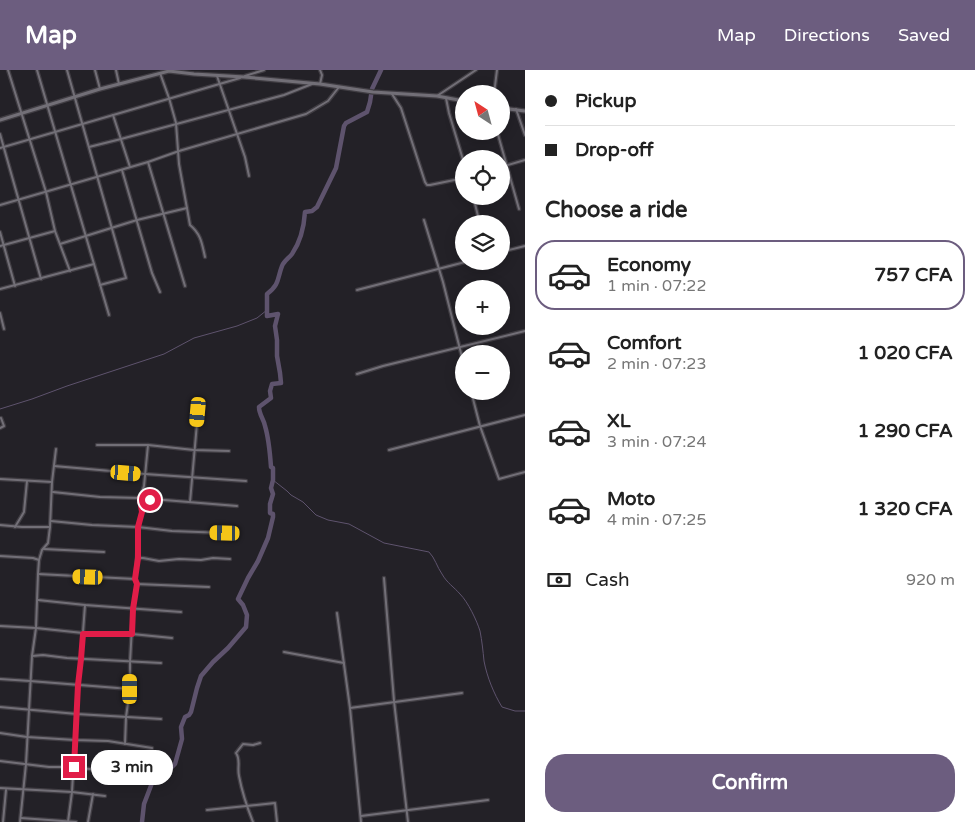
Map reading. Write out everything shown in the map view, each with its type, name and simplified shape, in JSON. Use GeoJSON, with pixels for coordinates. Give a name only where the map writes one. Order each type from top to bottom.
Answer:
{"type":"FeatureCollection","features":[{"type":"Feature","properties":{"kind":"street"},"geometry":{"type":"LineString","coordinates":[[8,70],[46,192],[55,231],[70,271]]}},
{"type":"Feature","properties":{"kind":"street"},"geometry":{"type":"LineString","coordinates":[[37,70],[109,315]]}},
{"type":"Feature","properties":{"kind":"street"},"geometry":{"type":"LineString","coordinates":[[67,70],[126,278],[99,285]]}},
{"type":"Feature","properties":{"kind":"street"},"geometry":{"type":"LineString","coordinates":[[95,70],[100,89]]}},
{"type":"Feature","properties":{"kind":"street"},"geometry":{"type":"LineString","coordinates":[[116,70],[119,84]]}},
{"type":"Feature","properties":{"kind":"street"},"geometry":{"type":"LineString","coordinates":[[0,120],[157,72],[170,70],[314,83],[372,92],[437,96],[455,100]]}},
{"type":"Feature","properties":{"kind":"street"},"geometry":{"type":"LineString","coordinates":[[2,147],[264,70]]}},
{"type":"Feature","properties":{"kind":"street"},"geometry":{"type":"LineString","coordinates":[[320,70],[322,75],[320,84]]}},
{"type":"Feature","properties":{"kind":"street"},"geometry":{"type":"LineString","coordinates":[[437,96],[476,70]]}},
{"type":"Feature","properties":{"kind":"street"},"geometry":{"type":"LineString","coordinates":[[495,85],[496,70]]}},
{"type":"Feature","properties":{"kind":"street"},"geometry":{"type":"LineString","coordinates":[[157,72],[169,98],[176,123],[179,164],[190,225],[196,229],[199,235],[205,257]]}},
{"type":"Feature","properties":{"kind":"street"},"geometry":{"type":"LineString","coordinates":[[217,75],[249,176]]}},
{"type":"Feature","properties":{"kind":"street"},"geometry":{"type":"LineString","coordinates":[[89,147],[284,95],[314,83]]}},
{"type":"Feature","properties":{"kind":"street"},"geometry":{"type":"LineString","coordinates":[[0,205],[306,114],[328,100],[340,87]]}},
{"type":"Feature","properties":{"kind":"street"},"geometry":{"type":"LineString","coordinates":[[392,94],[401,108],[425,182],[430,185],[455,180]]}},
{"type":"Feature","properties":{"kind":"street"},"geometry":{"type":"LineString","coordinates":[[446,98],[460,150]]}},
{"type":"Feature","properties":{"kind":"street"},"geometry":{"type":"LineString","coordinates":[[510,109],[525,111]]}},
{"type":"Feature","properties":{"kind":"street"},"geometry":{"type":"LineString","coordinates":[[516,109],[525,135]]}},
{"type":"Feature","properties":{"kind":"street"},"geometry":{"type":"LineString","coordinates":[[113,115],[130,167]]}},
{"type":"Feature","properties":{"kind":"street"},"geometry":{"type":"LineString","coordinates":[[0,134],[2,147],[41,279]]}},
{"type":"Feature","properties":{"kind":"street"},"geometry":{"type":"LineString","coordinates":[[510,164],[525,160]]}},
{"type":"Feature","properties":{"kind":"street"},"geometry":{"type":"LineString","coordinates":[[148,162],[185,286]]}},
{"type":"Feature","properties":{"kind":"street"},"geometry":{"type":"LineString","coordinates":[[122,170],[152,273],[160,292]]}},
{"type":"Feature","properties":{"kind":"street"},"geometry":{"type":"LineString","coordinates":[[510,176],[519,209]]}},
{"type":"Feature","properties":{"kind":"street"},"geometry":{"type":"LineString","coordinates":[[60,244],[137,220],[187,208]]}},
{"type":"Feature","properties":{"kind":"street"},"geometry":{"type":"LineString","coordinates":[[424,220],[459,345]]}},
{"type":"Feature","properties":{"kind":"street"},"geometry":{"type":"LineString","coordinates":[[2,246],[55,231]]}},
{"type":"Feature","properties":{"kind":"street"},"geometry":{"type":"LineString","coordinates":[[0,232],[2,246],[15,286]]}},
{"type":"Feature","properties":{"kind":"street"},"geometry":{"type":"LineString","coordinates":[[510,250],[525,246]]}},
{"type":"Feature","properties":{"kind":"street"},"geometry":{"type":"LineString","coordinates":[[0,289],[94,264]]}},
{"type":"Feature","properties":{"kind":"street"},"geometry":{"type":"LineString","coordinates":[[357,290],[455,265]]}},
{"type":"Feature","properties":{"kind":"street"},"geometry":{"type":"LineString","coordinates":[[0,312],[4,329]]}},
{"type":"Feature","properties":{"kind":"street"},"geometry":{"type":"LineString","coordinates":[[471,345],[525,331]]}},
{"type":"Feature","properties":{"kind":"street"},"geometry":{"type":"LineString","coordinates":[[358,374],[383,366],[455,349]]}},
{"type":"Feature","properties":{"kind":"street"},"geometry":{"type":"LineString","coordinates":[[473,400],[499,479],[525,472]]}},
{"type":"Feature","properties":{"kind":"street"},"geometry":{"type":"LineString","coordinates":[[190,502],[198,412]]}},
{"type":"Feature","properties":{"kind":"street"},"geometry":{"type":"LineString","coordinates":[[389,450],[525,415]]}},
{"type":"Feature","properties":{"kind":"street"},"geometry":{"type":"LineString","coordinates":[[0,428],[4,426],[2,418]]}},
{"type":"Feature","properties":{"kind":"street"},"geometry":{"type":"LineString","coordinates":[[125,744],[130,689],[133,609],[137,584],[135,579],[138,558],[138,527],[142,512],[140,498],[144,486],[148,444]]}},
{"type":"Feature","properties":{"kind":"street"},"geometry":{"type":"LineString","coordinates":[[97,445],[148,444],[229,452]]}},
{"type":"Feature","properties":{"kind":"street"},"geometry":{"type":"LineString","coordinates":[[20,822],[26,764],[30,680],[36,628],[38,574],[41,555],[48,543],[56,449]]}},
{"type":"Feature","properties":{"kind":"street"},"geometry":{"type":"LineString","coordinates":[[54,466],[246,481]]}},
{"type":"Feature","properties":{"kind":"street"},"geometry":{"type":"LineString","coordinates":[[0,479],[52,482]]}},
{"type":"Feature","properties":{"kind":"street"},"geometry":{"type":"LineString","coordinates":[[15,526],[24,512],[27,481]]}},
{"type":"Feature","properties":{"kind":"street"},"geometry":{"type":"LineString","coordinates":[[53,492],[237,506]]}},
{"type":"Feature","properties":{"kind":"street"},"geometry":{"type":"LineString","coordinates":[[51,521],[172,531],[225,533]]}},
{"type":"Feature","properties":{"kind":"street"},"geometry":{"type":"LineString","coordinates":[[0,525],[50,527]]}},
{"type":"Feature","properties":{"kind":"street"},"geometry":{"type":"LineString","coordinates":[[44,548],[104,552]]}},
{"type":"Feature","properties":{"kind":"street"},"geometry":{"type":"LineString","coordinates":[[34,558],[41,555]]}},
{"type":"Feature","properties":{"kind":"street"},"geometry":{"type":"LineString","coordinates":[[0,556],[40,560]]}},
{"type":"Feature","properties":{"kind":"street"},"geometry":{"type":"LineString","coordinates":[[138,558],[159,561],[230,559]]}},
{"type":"Feature","properties":{"kind":"street"},"geometry":{"type":"LineString","coordinates":[[38,574],[135,579]]}},
{"type":"Feature","properties":{"kind":"street"},"geometry":{"type":"LineString","coordinates":[[384,578],[394,701],[408,822]]}},
{"type":"Feature","properties":{"kind":"street"},"geometry":{"type":"LineString","coordinates":[[137,584],[209,587]]}},
{"type":"Feature","properties":{"kind":"street"},"geometry":{"type":"LineString","coordinates":[[38,600],[181,612]]}},
{"type":"Feature","properties":{"kind":"street"},"geometry":{"type":"LineString","coordinates":[[68,822],[74,767],[78,685],[85,605]]}},
{"type":"Feature","properties":{"kind":"street"},"geometry":{"type":"LineString","coordinates":[[337,613],[350,708],[361,822]]}},
{"type":"Feature","properties":{"kind":"street"},"geometry":{"type":"LineString","coordinates":[[0,626],[83,634],[132,634],[172,638]]}},
{"type":"Feature","properties":{"kind":"street"},"geometry":{"type":"LineString","coordinates":[[284,652],[344,663]]}},
{"type":"Feature","properties":{"kind":"street"},"geometry":{"type":"LineString","coordinates":[[32,656],[43,655],[161,663]]}},
{"type":"Feature","properties":{"kind":"street"},"geometry":{"type":"LineString","coordinates":[[0,679],[130,689]]}},
{"type":"Feature","properties":{"kind":"street"},"geometry":{"type":"LineString","coordinates":[[350,708],[462,693]]}},
{"type":"Feature","properties":{"kind":"street"},"geometry":{"type":"LineString","coordinates":[[0,707],[161,719]]}},
{"type":"Feature","properties":{"kind":"street"},"geometry":{"type":"LineString","coordinates":[[0,734],[108,741],[152,748]]}},
{"type":"Feature","properties":{"kind":"street"},"geometry":{"type":"LineString","coordinates":[[252,822],[246,806],[239,773],[239,758],[236,752],[243,744],[253,745],[260,743]]}},
{"type":"Feature","properties":{"kind":"street"},"geometry":{"type":"LineString","coordinates":[[0,761],[49,767],[74,767],[136,775]]}},
{"type":"Feature","properties":{"kind":"street"},"geometry":{"type":"LineString","coordinates":[[0,788],[72,792],[104,796]]}},
{"type":"Feature","properties":{"kind":"street"},"geometry":{"type":"LineString","coordinates":[[3,822],[6,789]]}},
{"type":"Feature","properties":{"kind":"street"},"geometry":{"type":"LineString","coordinates":[[88,822],[93,794]]}},
{"type":"Feature","properties":{"kind":"street"},"geometry":{"type":"LineString","coordinates":[[360,816],[488,800]]}},
{"type":"Feature","properties":{"kind":"street"},"geometry":{"type":"LineString","coordinates":[[207,810],[275,803],[277,822]]}},
{"type":"Feature","properties":{"kind":"street"},"geometry":{"type":"LineString","coordinates":[[21,818],[76,822]]}},
{"type":"Feature","properties":{"kind":"waterway"},"geometry":{"type":"LineString","coordinates":[[142,822],[144,804],[152,783],[175,764],[182,739],[181,727],[185,717],[191,712],[201,676],[246,627],[247,615],[238,599],[268,538],[273,517],[273,514],[270,513],[273,494],[271,488],[273,468],[271,467],[269,446],[259,407],[271,398],[272,384],[281,383],[275,326],[278,314],[267,316],[267,294],[276,284],[283,264],[298,244],[305,212],[312,211],[317,207],[336,168],[344,126],[346,123],[367,112],[372,89],[381,70]]}},
{"type":"Feature","properties":{"kind":"waterway"},"geometry":{"type":"LineString","coordinates":[[0,409],[164,354],[194,338],[237,326],[257,318],[267,310]]}},
{"type":"Feature","properties":{"kind":"waterway"},"geometry":{"type":"LineString","coordinates":[[273,480],[303,502],[316,515],[328,520],[349,524],[384,543],[429,552],[444,577],[463,597],[474,617],[480,631],[487,673],[502,707],[515,711],[525,711]]}},
{"type":"Feature","properties":{"kind":"route"},"geometry":{"type":"LineString","coordinates":[[74,767],[78,685],[83,634],[132,634],[137,584],[135,579],[138,558],[138,527],[142,512],[140,498],[150,500]]}}]}
